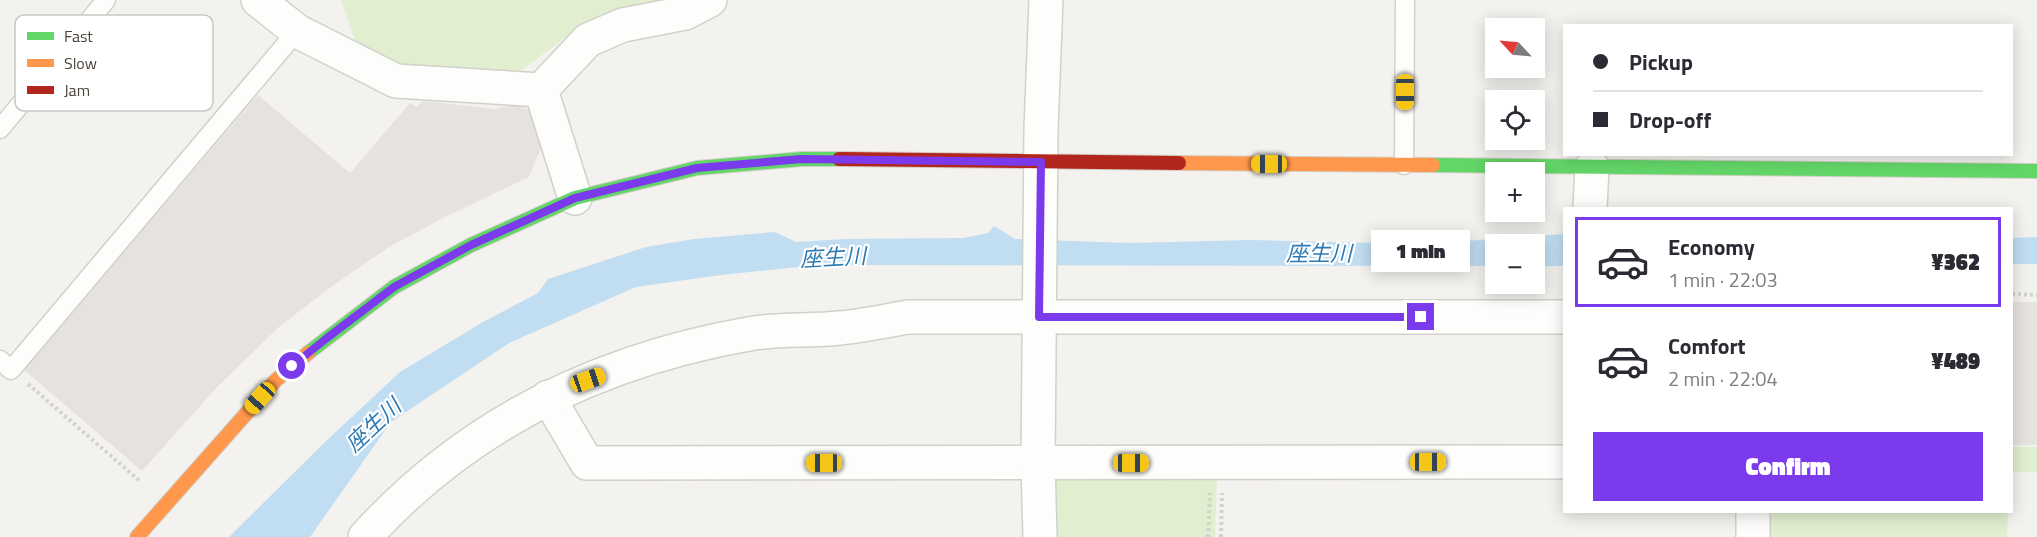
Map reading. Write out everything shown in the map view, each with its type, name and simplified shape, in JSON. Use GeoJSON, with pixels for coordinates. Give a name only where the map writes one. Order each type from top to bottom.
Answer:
{"type":"FeatureCollection","features":[{"type":"Feature","properties":{"kind":"street"},"geometry":{"type":"LineString","coordinates":[[258,0],[297,30],[396,81],[541,90]]}},
{"type":"Feature","properties":{"kind":"street"},"geometry":{"type":"LineString","coordinates":[[541,90],[588,40],[623,25],[686,13],[710,0]]}},
{"type":"Feature","properties":{"kind":"street"},"geometry":{"type":"LineString","coordinates":[[1040,537],[1039,306],[1046,0]]}},
{"type":"Feature","properties":{"kind":"street"},"geometry":{"type":"LineString","coordinates":[[541,90],[575,198]]}},
{"type":"Feature","properties":{"kind":"street"},"geometry":{"type":"LineString","coordinates":[[137,537],[275,381],[394,287],[471,245],[575,198],[697,168],[801,159],[2037,171]]}},
{"type":"Feature","properties":{"kind":"street"},"geometry":{"type":"LineString","coordinates":[[1590,207],[1592,167]]}},
{"type":"Feature","properties":{"kind":"street"},"geometry":{"type":"LineString","coordinates":[[365,537],[389,511],[454,455],[504,421],[588,380],[668,352],[755,333],[840,328],[908,317],[1039,306],[1563,317]]}},
{"type":"Feature","properties":{"kind":"street"},"geometry":{"type":"LineString","coordinates":[[548,398],[587,463],[1563,462]]}},
{"type":"Feature","properties":{"kind":"street"},"geometry":{"type":"LineString","coordinates":[[1753,513],[1753,537]]}},
{"type":"Feature","properties":{"kind":"lane"},"geometry":{"type":"LineString","coordinates":[[94,15],[106,0]]}},
{"type":"Feature","properties":{"kind":"lane"},"geometry":{"type":"LineString","coordinates":[[1404,165],[1405,0]]}},
{"type":"Feature","properties":{"kind":"lane"},"geometry":{"type":"LineString","coordinates":[[6,365],[297,30]]}},
{"type":"Feature","properties":{"kind":"lane"},"geometry":{"type":"LineString","coordinates":[[0,129],[15,111]]}},
{"type":"Feature","properties":{"kind":"path"},"geometry":{"type":"LineString","coordinates":[[2013,294],[2037,295]]}},
{"type":"Feature","properties":{"kind":"path"},"geometry":{"type":"LineString","coordinates":[[6,365],[141,482]]}},
{"type":"Feature","properties":{"kind":"path"},"geometry":{"type":"LineString","coordinates":[[1221,537],[1223,463]]}},
{"type":"Feature","properties":{"kind":"shaded area"},"geometry":{"type":"Polygon","coordinates":[[[258,95],[350,173],[410,103],[417,107],[423,101],[494,109],[517,104],[530,111],[542,145],[529,177],[389,247],[280,326],[217,387],[142,471],[24,370],[258,95]]]}},
{"type":"Feature","properties":{"kind":"shaded area"},"geometry":{"type":"Polygon","coordinates":[[[2013,302],[2037,302],[2037,445],[2013,445],[2013,302]]]}},
{"type":"Feature","properties":{"kind":"green space"},"geometry":{"type":"Polygon","coordinates":[[[341,0],[666,0],[580,27],[514,76],[412,69],[358,49],[341,0]]]}},
{"type":"Feature","properties":{"kind":"green space"},"geometry":{"type":"Polygon","coordinates":[[[2013,447],[2037,447],[2037,472],[2013,472],[2013,447]]]}},
{"type":"Feature","properties":{"kind":"green space"},"geometry":{"type":"Polygon","coordinates":[[[1063,473],[1217,473],[1215,537],[1054,537],[1054,483],[1063,473]]]}},
{"type":"Feature","properties":{"kind":"green space"},"geometry":{"type":"Polygon","coordinates":[[[1766,513],[2008,513],[2007,537],[1766,537],[1766,513]]]}},
{"type":"Feature","properties":{"kind":"water","name":"座生川"},"geometry":{"type":"Polygon","coordinates":[[[994,226],[1015,239],[1129,243],[1251,240],[1422,244],[1485,240],[1485,266],[819,265],[636,287],[509,343],[391,422],[310,537],[229,537],[400,372],[483,322],[538,293],[548,279],[646,247],[694,239],[775,232],[796,242],[963,238],[988,233],[994,226]]]}},
{"type":"Feature","properties":{"kind":"water"},"geometry":{"type":"Polygon","coordinates":[[[1563,234],[1563,266],[1545,266],[1545,235],[1563,234]]]}},
{"type":"Feature","properties":{"kind":"water"},"geometry":{"type":"Polygon","coordinates":[[[2037,237],[2037,264],[2013,264],[2013,238],[2037,237]]]}},
{"type":"Feature","properties":{"kind":"traffic: fast"},"geometry":{"type":"LineString","coordinates":[[308,353],[394,287],[471,245],[575,198],[697,168],[802,159],[839,159]]}},
{"type":"Feature","properties":{"kind":"traffic: fast"},"geometry":{"type":"LineString","coordinates":[[1433,165],[2037,171]]}},
{"type":"Feature","properties":{"kind":"traffic: slow"},"geometry":{"type":"LineString","coordinates":[[1179,163],[1433,165]]}},
{"type":"Feature","properties":{"kind":"traffic: slow"},"geometry":{"type":"LineString","coordinates":[[137,537],[275,381],[308,353]]}},
{"type":"Feature","properties":{"kind":"traffic: jam"},"geometry":{"type":"LineString","coordinates":[[839,159],[1179,163]]}},
{"type":"Feature","properties":{"kind":"route"},"geometry":{"type":"LineString","coordinates":[[292,366],[394,287],[471,245],[575,198],[697,168],[801,159],[1041,162],[1039,317],[1421,317]]}}]}
